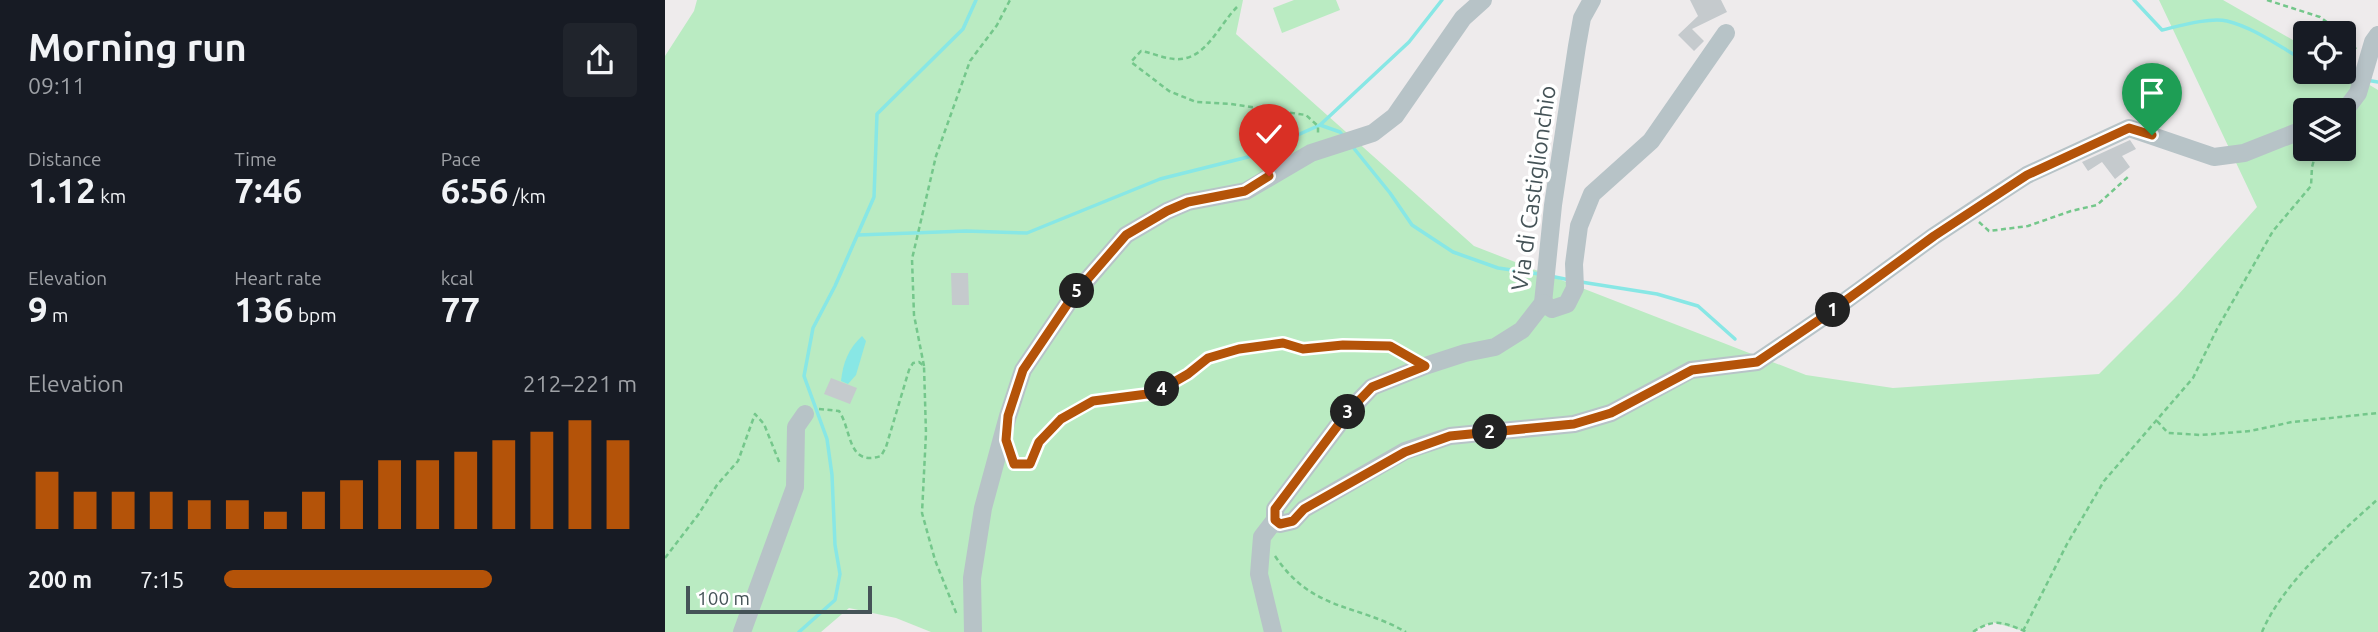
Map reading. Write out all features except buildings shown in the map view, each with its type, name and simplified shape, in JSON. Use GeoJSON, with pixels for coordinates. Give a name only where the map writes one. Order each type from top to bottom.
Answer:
{"type":"FeatureCollection","features":[{"type":"Feature","properties":{"kind":"street"},"geometry":{"type":"LineString","coordinates":[[967,628],[983,508],[1008,416],[1023,370],[1073,296],[1126,235],[1167,211],[1188,202],[1245,191],[1311,153],[1373,133],[1395,116],[1464,18],[1483,0]]}},
{"type":"Feature","properties":{"kind":"street","name":"Via di Castiglionchio"},"geometry":{"type":"LineString","coordinates":[[1262,537],[1275,520],[1275,509],[1296,480],[1348,412],[1372,387],[1425,366],[1495,347],[1522,330],[1543,303],[1553,205],[1577,46],[1582,18],[1592,0]]}},
{"type":"Feature","properties":{"kind":"street"},"geometry":{"type":"LineString","coordinates":[[1543,303],[1552,309],[1567,304],[1575,288],[1574,264],[1579,226],[1592,194],[1651,141],[1725,33]]}},
{"type":"Feature","properties":{"kind":"street"},"geometry":{"type":"LineString","coordinates":[[2354,98],[2373,42],[2378,35]]}},
{"type":"Feature","properties":{"kind":"street"},"geometry":{"type":"LineString","coordinates":[[1275,520],[1280,524],[1293,521],[1304,509],[1405,452],[1450,436],[1574,424],[1611,413],[1692,370],[1757,362],[1968,213],[2027,175],[2129,128],[2214,157],[2244,153],[2293,135]]}},
{"type":"Feature","properties":{"kind":"street"},"geometry":{"type":"LineString","coordinates":[[742,632],[795,488],[796,427],[812,411]]}},
{"type":"Feature","properties":{"kind":"street"},"geometry":{"type":"LineString","coordinates":[[1262,537],[1259,574],[1273,632]]}},
{"type":"Feature","properties":{"kind":"path"},"geometry":{"type":"LineString","coordinates":[[967,628],[935,560],[922,513],[926,433],[924,366],[913,315],[912,259],[936,156],[970,61],[1010,0]]}},
{"type":"Feature","properties":{"kind":"path"},"geometry":{"type":"LineString","coordinates":[[2267,0],[2325,21]]}},
{"type":"Feature","properties":{"kind":"path"},"geometry":{"type":"LineString","coordinates":[[1237,7],[1194,57],[1173,59],[1141,51],[1131,62],[1169,91],[1196,102],[1306,114],[1318,126],[1319,139],[1311,153]]}},
{"type":"Feature","properties":{"kind":"path"},"geometry":{"type":"LineString","coordinates":[[1972,632],[1992,622],[2011,624],[2025,631],[2067,544],[2104,481],[2193,378],[2273,231],[2311,186],[2314,161]]}},
{"type":"Feature","properties":{"kind":"path"},"geometry":{"type":"LineString","coordinates":[[1968,213],[1989,231],[2028,226],[2098,205],[2130,175]]}},
{"type":"Feature","properties":{"kind":"path"},"geometry":{"type":"LineString","coordinates":[[1010,452],[1014,464],[1030,464],[1039,442],[1061,419],[1093,401],[1155,393],[1188,374],[1208,358],[1239,349],[1283,343],[1303,349],[1343,345],[1390,346],[1425,366]]}},
{"type":"Feature","properties":{"kind":"path"},"geometry":{"type":"LineString","coordinates":[[812,411],[839,411],[855,450],[861,457],[870,459],[881,456],[909,370],[913,363],[919,362],[924,366]]}},
{"type":"Feature","properties":{"kind":"path"},"geometry":{"type":"LineString","coordinates":[[2156,420],[2168,433],[2201,435],[2378,413]]}},
{"type":"Feature","properties":{"kind":"path"},"geometry":{"type":"LineString","coordinates":[[665,558],[717,485],[738,461],[755,414],[764,424],[780,465],[797,447]]}},
{"type":"Feature","properties":{"kind":"path"},"geometry":{"type":"LineString","coordinates":[[2262,632],[2270,611],[2332,540],[2378,499]]}},
{"type":"Feature","properties":{"kind":"path"},"geometry":{"type":"LineString","coordinates":[[1262,537],[1286,572],[1321,599],[1406,632]]}},
{"type":"Feature","properties":{"kind":"green space"},"geometry":{"type":"Polygon","coordinates":[[[697,0],[1243,0],[1236,34],[1474,246],[1806,375],[1893,388],[2099,374],[2178,295],[2257,207],[2159,0],[2223,0],[2293,40],[2293,84],[2356,84],[2356,77],[2378,90],[2378,632],[2027,632],[1992,622],[1972,632],[931,632],[896,618],[849,608],[821,632],[665,632],[665,56],[694,11],[697,0]]]}},
{"type":"Feature","properties":{"kind":"green space"},"geometry":{"type":"Polygon","coordinates":[[[1294,0],[1336,0],[1340,10],[1282,33],[1273,8],[1294,0]]]}},
{"type":"Feature","properties":{"kind":"water"},"geometry":{"type":"Polygon","coordinates":[[[862,336],[866,341],[856,375],[848,384],[841,381],[845,362],[862,336]]]}},
{"type":"Feature","properties":{"kind":"waterway"},"geometry":{"type":"LineString","coordinates":[[799,632],[835,600],[840,574],[835,545],[832,475],[827,439],[804,376],[813,328],[835,286],[874,197],[877,114],[963,29],[976,0]]}},
{"type":"Feature","properties":{"kind":"waterway"},"geometry":{"type":"LineString","coordinates":[[858,235],[966,231],[1027,233],[1160,179],[1248,157],[1320,125],[1409,42],[1442,0]]}},
{"type":"Feature","properties":{"kind":"waterway"},"geometry":{"type":"LineString","coordinates":[[2134,0],[2162,30],[2203,21],[2227,21],[2257,33],[2293,54]]}},
{"type":"Feature","properties":{"kind":"waterway"},"geometry":{"type":"LineString","coordinates":[[2366,80],[2378,82]]}},
{"type":"Feature","properties":{"kind":"waterway"},"geometry":{"type":"LineString","coordinates":[[1320,125],[1340,132],[1345,138]]}},
{"type":"Feature","properties":{"kind":"waterway"},"geometry":{"type":"LineString","coordinates":[[1352,146],[1412,225],[1453,252],[1498,268],[1539,274]]}},
{"type":"Feature","properties":{"kind":"waterway"},"geometry":{"type":"LineString","coordinates":[[1550,276],[1570,280]]}},
{"type":"Feature","properties":{"kind":"waterway"},"geometry":{"type":"LineString","coordinates":[[1581,282],[1657,294],[1698,306],[1735,339]]}},
{"type":"Feature","properties":{"kind":"route"},"geometry":{"type":"LineString","coordinates":[[1269,176],[1245,191],[1188,202],[1126,235],[1073,296],[1023,370],[1008,416],[1006,440],[1014,464],[1030,464],[1039,442],[1061,419],[1093,401],[1155,393],[1188,374],[1208,358],[1239,349],[1283,343],[1303,349],[1343,345],[1390,346],[1425,366],[1372,387],[1348,412],[1275,509],[1275,520],[1280,524],[1293,521],[1304,509],[1328,494],[1405,452],[1450,436],[1574,424],[1611,413],[1692,370],[1757,362],[1934,236],[2027,175],[2129,128],[2152,135]]}}]}
